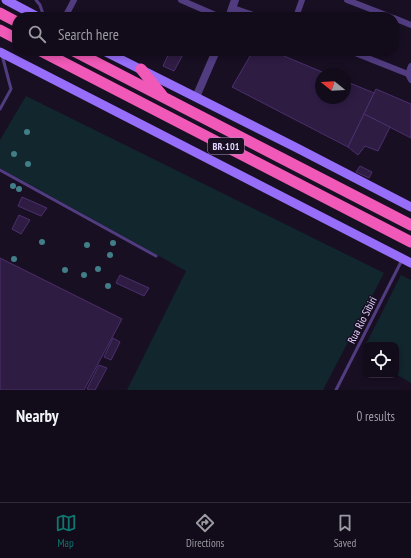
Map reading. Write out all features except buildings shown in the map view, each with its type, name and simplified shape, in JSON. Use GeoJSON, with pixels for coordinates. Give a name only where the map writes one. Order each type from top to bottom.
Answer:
{"type":"FeatureCollection","features":[{"type":"Feature","properties":{"kind":"highway"},"geometry":{"type":"LineString","coordinates":[[0,13],[12,19]]}},
{"type":"Feature","properties":{"kind":"highway"},"geometry":{"type":"LineString","coordinates":[[0,30],[12,36]]}},
{"type":"Feature","properties":{"kind":"highway","name":"BR-101"},"geometry":{"type":"LineString","coordinates":[[51,56],[411,242]]}},
{"type":"Feature","properties":{"kind":"highway","name":"BR-101"},"geometry":{"type":"LineString","coordinates":[[84,56],[411,225]]}},
{"type":"Feature","properties":{"kind":"highway"},"geometry":{"type":"LineString","coordinates":[[141,69],[165,98]]}},
{"type":"Feature","properties":{"kind":"main road"},"geometry":{"type":"LineString","coordinates":[[6,0],[29,12]]}},
{"type":"Feature","properties":{"kind":"main road"},"geometry":{"type":"LineString","coordinates":[[1,52],[407,261]]}},
{"type":"Feature","properties":{"kind":"main road"},"geometry":{"type":"LineString","coordinates":[[114,56],[411,207]]}},
{"type":"Feature","properties":{"kind":"street"},"geometry":{"type":"LineString","coordinates":[[68,12],[74,0]]}},
{"type":"Feature","properties":{"kind":"street"},"geometry":{"type":"LineString","coordinates":[[181,0],[209,12]]}},
{"type":"Feature","properties":{"kind":"street"},"geometry":{"type":"LineString","coordinates":[[298,12],[302,0]]}},
{"type":"Feature","properties":{"kind":"street"},"geometry":{"type":"LineString","coordinates":[[347,0],[378,12]]}},
{"type":"Feature","properties":{"kind":"street"},"geometry":{"type":"LineString","coordinates":[[234,4],[249,12]]}},
{"type":"Feature","properties":{"kind":"street"},"geometry":{"type":"LineString","coordinates":[[399,20],[411,25]]}},
{"type":"Feature","properties":{"kind":"street"},"geometry":{"type":"LineString","coordinates":[[196,97],[214,56]]}},
{"type":"Feature","properties":{"kind":"street"},"geometry":{"type":"LineString","coordinates":[[361,56],[409,77],[411,66]]}},
{"type":"Feature","properties":{"kind":"lane"},"geometry":{"type":"LineString","coordinates":[[36,0],[40,5],[42,12]]}},
{"type":"Feature","properties":{"kind":"lane"},"geometry":{"type":"LineString","coordinates":[[0,109],[11,89],[1,52]]}},
{"type":"Feature","properties":{"kind":"lane"},"geometry":{"type":"LineString","coordinates":[[0,170],[156,256]]}},
{"type":"Feature","properties":{"kind":"lane","name":"Rua Rio Sibiri"},"geometry":{"type":"LineString","coordinates":[[336,390],[407,261]]}},
{"type":"Feature","properties":{"kind":"shaded area"},"geometry":{"type":"Polygon","coordinates":[[[26,96],[384,273],[323,390],[127,390],[186,271],[0,168],[0,140],[26,96]]]}},
{"type":"Feature","properties":{"kind":"shaded area"},"geometry":{"type":"Polygon","coordinates":[[[401,275],[411,280],[411,383],[399,376],[399,342],[367,342],[401,275]]]}}]}
